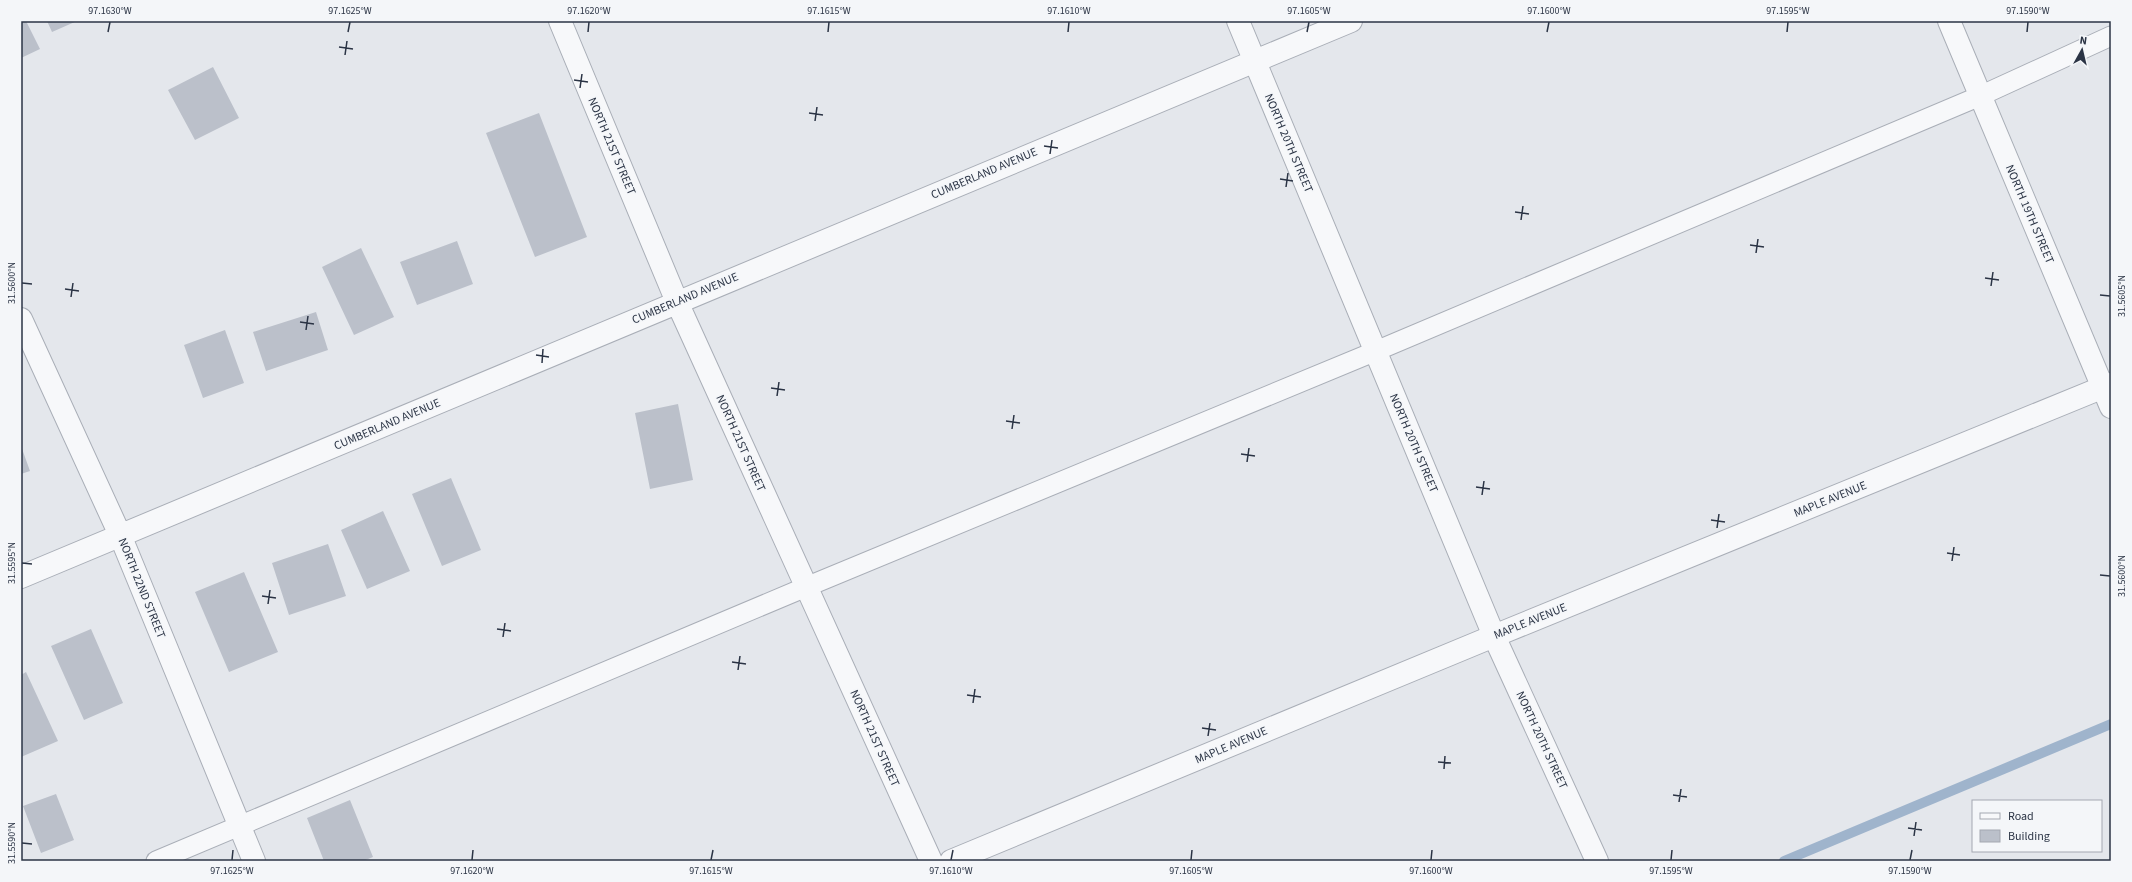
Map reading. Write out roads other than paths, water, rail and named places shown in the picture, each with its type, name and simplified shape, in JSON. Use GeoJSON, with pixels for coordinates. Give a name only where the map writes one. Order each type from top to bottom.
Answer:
{"type":"FeatureCollection","features":[{"type":"Feature","properties":{"kind":"street","name":"NORTH 21ST STREET"},"geometry":{"type":"LineString","coordinates":[[560,21],[677,302],[931,861]]}},
{"type":"Feature","properties":{"kind":"street","name":"NORTH 20TH STREET"},"geometry":{"type":"LineString","coordinates":[[1238,21],[1494,636],[1597,861]]}},
{"type":"Feature","properties":{"kind":"street","name":"CUMBERLAND AVENUE"},"geometry":{"type":"LineString","coordinates":[[21,577],[1350,21]]}},
{"type":"Feature","properties":{"kind":"street","name":"NORTH 19TH STREET"},"geometry":{"type":"LineString","coordinates":[[1949,21],[2108,393]]}},
{"type":"Feature","properties":{"kind":"street","name":"NORTH 22ND STREET"},"geometry":{"type":"LineString","coordinates":[[21,319],[120,536],[254,861]]}},
{"type":"Feature","properties":{"kind":"street","name":"MAPLE AVENUE"},"geometry":{"type":"LineString","coordinates":[[951,861],[1494,636],[2108,393]]}},
{"type":"Feature","properties":{"kind":"lane"},"geometry":{"type":"LineString","coordinates":[[156,861],[806,587],[1376,351],[1980,96],[2111,36]]}},
{"type":"Feature","properties":{"kind":"waterway"},"geometry":{"type":"LineString","coordinates":[[1784,861],[2111,724]]}}]}
